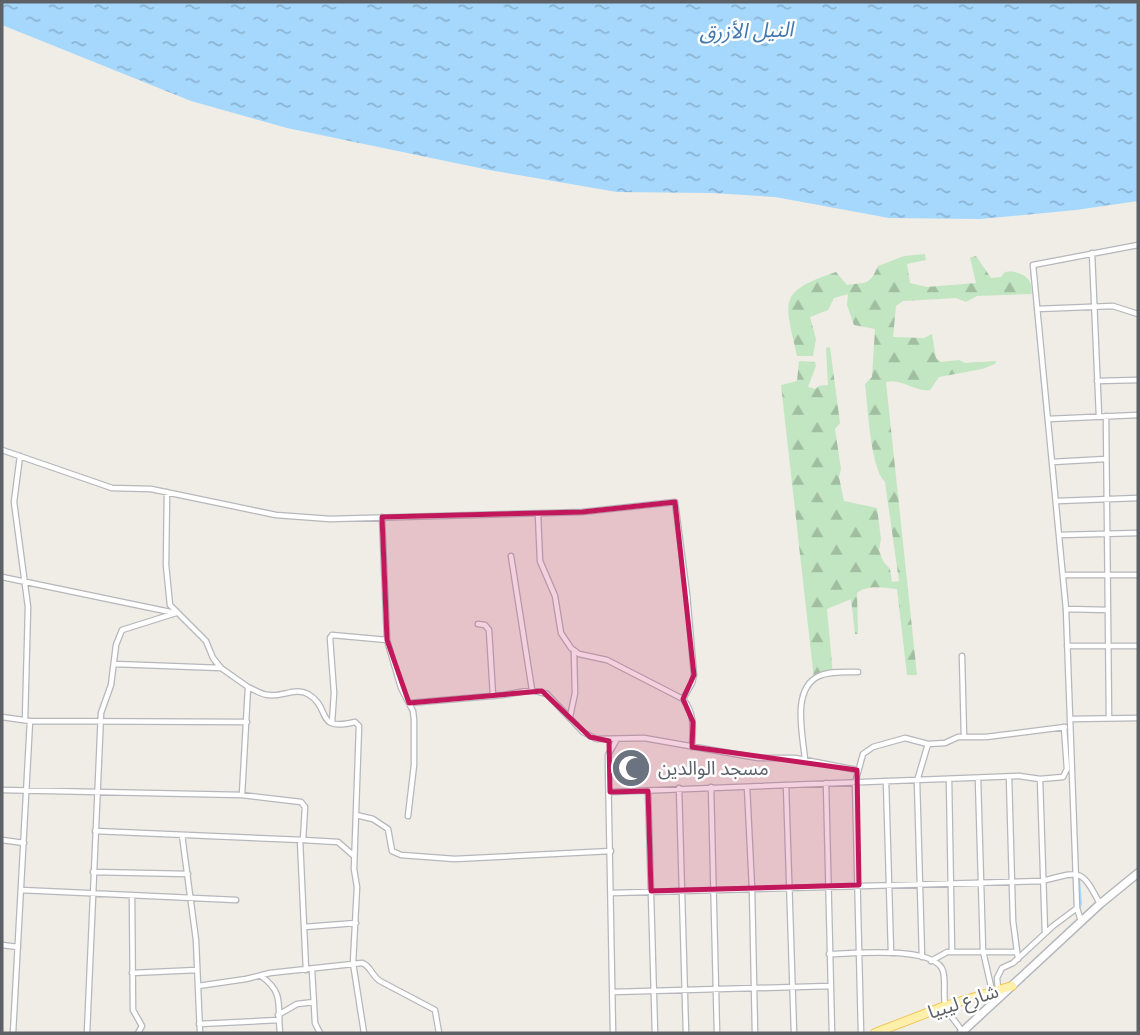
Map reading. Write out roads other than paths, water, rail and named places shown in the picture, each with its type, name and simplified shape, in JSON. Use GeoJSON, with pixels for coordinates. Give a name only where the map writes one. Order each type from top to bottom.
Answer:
{"type":"FeatureCollection","features":[{"type":"Feature","properties":{"kind":"main road"},"geometry":{"type":"LineString","coordinates":[[962,1033],[1100,904],[1138,873]]}},
{"type":"Feature","properties":{"kind":"main road","name":"شارع ليبيا"},"geometry":{"type":"LineString","coordinates":[[875,1033],[945,1006],[1012,986]]}},
{"type":"Feature","properties":{"kind":"street"},"geometry":{"type":"LineString","coordinates":[[1082,921],[1077,908],[1066,610],[1033,265],[1138,245]]}},
{"type":"Feature","properties":{"kind":"street"},"geometry":{"type":"LineString","coordinates":[[1092,253],[1099,416]]}},
{"type":"Feature","properties":{"kind":"street"},"geometry":{"type":"LineString","coordinates":[[1037,309],[1118,306],[1138,314]]}},
{"type":"Feature","properties":{"kind":"street"},"geometry":{"type":"LineString","coordinates":[[1097,381],[1138,380]]}},
{"type":"Feature","properties":{"kind":"street"},"geometry":{"type":"LineString","coordinates":[[1048,419],[1138,415]]}},
{"type":"Feature","properties":{"kind":"street"},"geometry":{"type":"LineString","coordinates":[[1105,416],[1108,718]]}},
{"type":"Feature","properties":{"kind":"street"},"geometry":{"type":"LineString","coordinates":[[2,450],[103,486],[167,492],[287,517],[330,519],[538,514],[621,509],[675,502],[694,675],[683,699]]}},
{"type":"Feature","properties":{"kind":"street"},"geometry":{"type":"LineString","coordinates":[[13,1033],[27,790],[28,720],[29,619],[15,502],[20,456]]}},
{"type":"Feature","properties":{"kind":"street"},"geometry":{"type":"LineString","coordinates":[[1052,462],[1106,459]]}},
{"type":"Feature","properties":{"kind":"street"},"geometry":{"type":"LineString","coordinates":[[167,492],[166,565],[169,599],[176,613],[206,642],[221,668],[248,687],[269,695],[295,691],[308,695],[315,699],[326,719],[332,724],[355,722],[359,726],[353,964],[363,1033]]}},
{"type":"Feature","properties":{"kind":"street"},"geometry":{"type":"LineString","coordinates":[[1057,501],[1138,498]]}},
{"type":"Feature","properties":{"kind":"street"},"geometry":{"type":"LineString","coordinates":[[538,514],[540,561],[555,596],[561,633],[575,652],[575,694],[570,717]]}},
{"type":"Feature","properties":{"kind":"street"},"geometry":{"type":"LineString","coordinates":[[382,517],[387,640],[401,688],[413,711],[415,740],[408,816]]}},
{"type":"Feature","properties":{"kind":"street"},"geometry":{"type":"LineString","coordinates":[[1060,535],[1138,533]]}},
{"type":"Feature","properties":{"kind":"street"},"geometry":{"type":"LineString","coordinates":[[511,556],[532,690]]}},
{"type":"Feature","properties":{"kind":"street"},"geometry":{"type":"LineString","coordinates":[[1063,575],[1138,575]]}},
{"type":"Feature","properties":{"kind":"street"},"geometry":{"type":"LineString","coordinates":[[2,577],[176,613]]}},
{"type":"Feature","properties":{"kind":"street"},"geometry":{"type":"LineString","coordinates":[[1066,610],[1108,610]]}},
{"type":"Feature","properties":{"kind":"street"},"geometry":{"type":"LineString","coordinates":[[87,1033],[99,721],[115,664],[116,645],[122,630],[176,613]]}},
{"type":"Feature","properties":{"kind":"street"},"geometry":{"type":"LineString","coordinates":[[478,624],[485,625],[489,630],[493,696]]}},
{"type":"Feature","properties":{"kind":"street"},"geometry":{"type":"LineString","coordinates":[[332,724],[334,693],[330,638],[332,635],[387,640]]}},
{"type":"Feature","properties":{"kind":"street"},"geometry":{"type":"LineString","coordinates":[[1067,646],[1138,646]]}},
{"type":"Feature","properties":{"kind":"street"},"geometry":{"type":"LineString","coordinates":[[575,652],[607,660],[683,699],[690,708],[693,722],[692,747]]}},
{"type":"Feature","properties":{"kind":"street"},"geometry":{"type":"LineString","coordinates":[[962,656],[964,737]]}},
{"type":"Feature","properties":{"kind":"street"},"geometry":{"type":"LineString","coordinates":[[115,664],[221,668]]}},
{"type":"Feature","properties":{"kind":"street"},"geometry":{"type":"LineString","coordinates":[[805,760],[801,700],[804,688],[818,676],[858,672]]}},
{"type":"Feature","properties":{"kind":"street"},"geometry":{"type":"LineString","coordinates":[[242,795],[248,687]]}},
{"type":"Feature","properties":{"kind":"street"},"geometry":{"type":"LineString","coordinates":[[409,703],[532,690],[547,694],[590,737],[596,739],[644,738],[758,758],[805,760],[857,770]]}},
{"type":"Feature","properties":{"kind":"street"},"geometry":{"type":"LineString","coordinates":[[2,717],[28,720],[247,722]]}},
{"type":"Feature","properties":{"kind":"street"},"geometry":{"type":"LineString","coordinates":[[1071,719],[1138,718]]}},
{"type":"Feature","properties":{"kind":"street"},"geometry":{"type":"LineString","coordinates":[[861,1033],[855,782],[863,754],[873,747],[905,738],[928,744],[964,737],[1071,726]]}},
{"type":"Feature","properties":{"kind":"street"},"geometry":{"type":"LineString","coordinates":[[610,792],[1063,777],[1066,774],[1063,727]]}},
{"type":"Feature","properties":{"kind":"street"},"geometry":{"type":"LineString","coordinates":[[613,1033],[608,755],[616,740]]}},
{"type":"Feature","properties":{"kind":"street"},"geometry":{"type":"LineString","coordinates":[[922,957],[917,781],[928,744]]}},
{"type":"Feature","properties":{"kind":"street"},"geometry":{"type":"LineString","coordinates":[[1009,777],[1012,881],[1018,959]]}},
{"type":"Feature","properties":{"kind":"street"},"geometry":{"type":"LineString","coordinates":[[978,779],[982,951],[995,990]]}},
{"type":"Feature","properties":{"kind":"street"},"geometry":{"type":"LineString","coordinates":[[1040,779],[1045,933]]}},
{"type":"Feature","properties":{"kind":"street"},"geometry":{"type":"LineString","coordinates":[[949,780],[952,952]]}},
{"type":"Feature","properties":{"kind":"street"},"geometry":{"type":"LineString","coordinates":[[886,781],[891,953]]}},
{"type":"Feature","properties":{"kind":"street"},"geometry":{"type":"LineString","coordinates":[[826,783],[832,1033]]}},
{"type":"Feature","properties":{"kind":"street"},"geometry":{"type":"LineString","coordinates":[[786,785],[794,1033]]}},
{"type":"Feature","properties":{"kind":"street"},"geometry":{"type":"LineString","coordinates":[[711,787],[717,1033]]}},
{"type":"Feature","properties":{"kind":"street"},"geometry":{"type":"LineString","coordinates":[[747,787],[755,1033]]}},
{"type":"Feature","properties":{"kind":"street"},"geometry":{"type":"LineString","coordinates":[[679,788],[686,1033]]}},
{"type":"Feature","properties":{"kind":"street"},"geometry":{"type":"LineString","coordinates":[[2,790],[242,795],[304,804],[301,840],[304,927],[315,1023],[320,1033]]}},
{"type":"Feature","properties":{"kind":"street"},"geometry":{"type":"LineString","coordinates":[[648,790],[655,1033]]}},
{"type":"Feature","properties":{"kind":"street"},"geometry":{"type":"LineString","coordinates":[[356,815],[373,819],[388,830],[393,851],[401,855],[455,859],[611,851]]}},
{"type":"Feature","properties":{"kind":"street"},"geometry":{"type":"LineString","coordinates":[[95,831],[338,842],[355,857]]}},
{"type":"Feature","properties":{"kind":"street"},"geometry":{"type":"LineString","coordinates":[[182,835],[191,898],[200,1033]]}},
{"type":"Feature","properties":{"kind":"street"},"geometry":{"type":"LineString","coordinates":[[2,839],[24,843]]}},
{"type":"Feature","properties":{"kind":"street"},"geometry":{"type":"LineString","coordinates":[[93,872],[188,874]]}},
{"type":"Feature","properties":{"kind":"street"},"geometry":{"type":"LineString","coordinates":[[612,892],[1042,881],[1076,874],[1085,877],[1100,904]]}},
{"type":"Feature","properties":{"kind":"street"},"geometry":{"type":"LineString","coordinates":[[21,890],[236,900]]}},
{"type":"Feature","properties":{"kind":"street"},"geometry":{"type":"LineString","coordinates":[[132,895],[132,1010],[142,1026],[138,1033]]}},
{"type":"Feature","properties":{"kind":"street"},"geometry":{"type":"LineString","coordinates":[[995,990],[999,972],[1077,908]]}},
{"type":"Feature","properties":{"kind":"street"},"geometry":{"type":"LineString","coordinates":[[304,927],[356,923]]}},
{"type":"Feature","properties":{"kind":"street"},"geometry":{"type":"LineString","coordinates":[[2,945],[18,947]]}},
{"type":"Feature","properties":{"kind":"street"},"geometry":{"type":"LineString","coordinates":[[931,961],[952,952],[1016,952]]}},
{"type":"Feature","properties":{"kind":"street"},"geometry":{"type":"LineString","coordinates":[[830,954],[891,953],[922,957],[931,961],[943,969],[945,1006],[962,1033]]}},
{"type":"Feature","properties":{"kind":"street"},"geometry":{"type":"LineString","coordinates":[[198,986],[261,975],[366,964],[374,977],[435,1010],[439,1033]]}},
{"type":"Feature","properties":{"kind":"street"},"geometry":{"type":"LineString","coordinates":[[132,973],[197,970]]}},
{"type":"Feature","properties":{"kind":"street"},"geometry":{"type":"LineString","coordinates":[[261,975],[279,995],[280,1033]]}},
{"type":"Feature","properties":{"kind":"street"},"geometry":{"type":"LineString","coordinates":[[613,992],[830,986]]}},
{"type":"Feature","properties":{"kind":"street"},"geometry":{"type":"LineString","coordinates":[[199,1024],[278,1017],[297,1004],[314,1002]]}},
{"type":"Feature","properties":{"kind":"water","name":"النيل الأزرق"},"geometry":{"type":"Polygon","coordinates":[[[2,2],[1138,2],[1138,201],[980,219],[889,218],[775,197],[617,192],[489,170],[287,128],[191,101],[2,25],[2,2]]]}},
{"type":"Feature","properties":{"kind":"waterway"},"geometry":{"type":"LineString","coordinates":[[1031,270],[1032,280]]}},
{"type":"Feature","properties":{"kind":"waterway"},"geometry":{"type":"LineString","coordinates":[[1034,299],[1046,426]]}},
{"type":"Feature","properties":{"kind":"waterway"},"geometry":{"type":"LineString","coordinates":[[1063,599],[1065,632]]}},
{"type":"Feature","properties":{"kind":"waterway"},"geometry":{"type":"LineString","coordinates":[[1079,879],[1079,909]]}},
{"type":"Feature","properties":{"kind":"place","name":"مسجد الوالدين"},"geometry":{"type":"Point","coordinates":[631,768]}}]}
